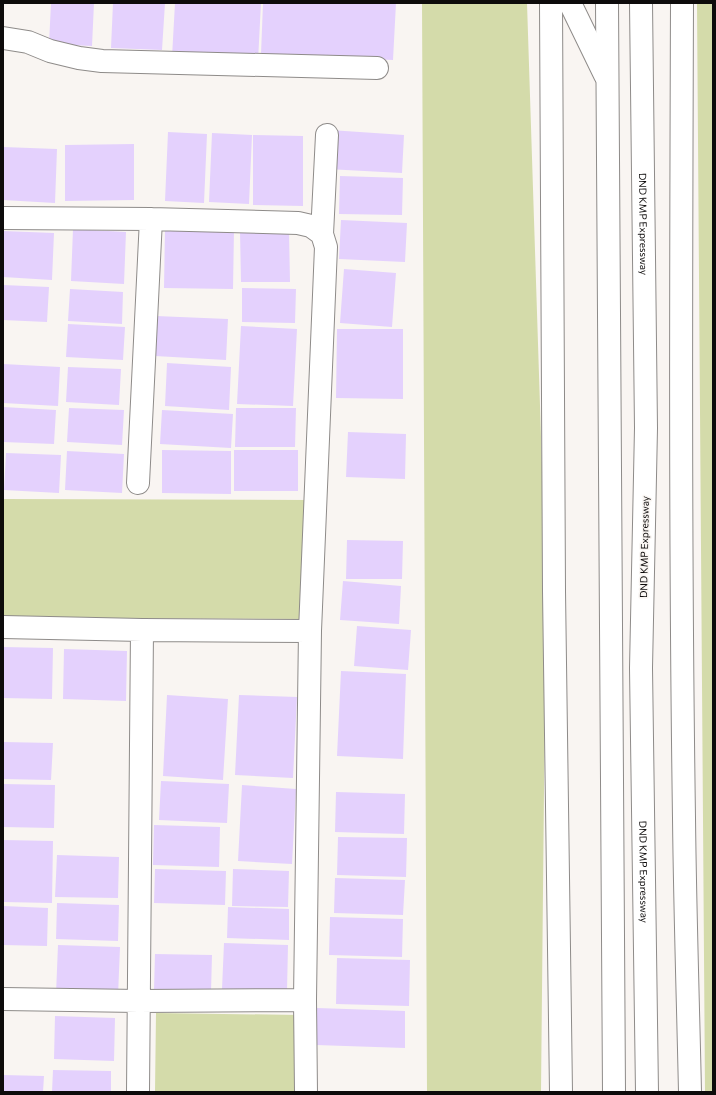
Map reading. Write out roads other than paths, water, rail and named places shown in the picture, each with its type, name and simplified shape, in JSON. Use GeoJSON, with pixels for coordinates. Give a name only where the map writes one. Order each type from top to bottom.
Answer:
{"type":"FeatureCollection","features":[{"type":"Feature","properties":{"kind":"main road"},"geometry":{"type":"LineString","coordinates":[[550,3],[554,583],[561,1092]]}},
{"type":"Feature","properties":{"kind":"main road"},"geometry":{"type":"LineString","coordinates":[[570,3],[607,80]]}},
{"type":"Feature","properties":{"kind":"main road"},"geometry":{"type":"LineString","coordinates":[[607,3],[614,1092]]}},
{"type":"Feature","properties":{"kind":"main road","name":"DND KMP Expressway"},"geometry":{"type":"LineString","coordinates":[[641,3],[646,420],[641,668],[647,1092]]}},
{"type":"Feature","properties":{"kind":"main road"},"geometry":{"type":"LineString","coordinates":[[682,3],[682,555],[684,819],[690,1092]]}},
{"type":"Feature","properties":{"kind":"main road"},"geometry":{"type":"LineString","coordinates":[[3,38],[28,42],[50,51],[79,58],[102,61],[377,68]]}},
{"type":"Feature","properties":{"kind":"main road"},"geometry":{"type":"LineString","coordinates":[[306,1092],[305,1000],[310,631],[326,247],[322,234],[327,136]]}},
{"type":"Feature","properties":{"kind":"main road"},"geometry":{"type":"LineString","coordinates":[[3,218],[151,219],[298,223],[311,226],[322,234]]}},
{"type":"Feature","properties":{"kind":"main road"},"geometry":{"type":"LineString","coordinates":[[138,483],[151,219]]}},
{"type":"Feature","properties":{"kind":"main road"},"geometry":{"type":"LineString","coordinates":[[3,627],[310,631]]}},
{"type":"Feature","properties":{"kind":"main road"},"geometry":{"type":"LineString","coordinates":[[138,1092],[142,630]]}},
{"type":"Feature","properties":{"kind":"main road"},"geometry":{"type":"LineString","coordinates":[[3,999],[139,1001],[305,1000]]}}]}
